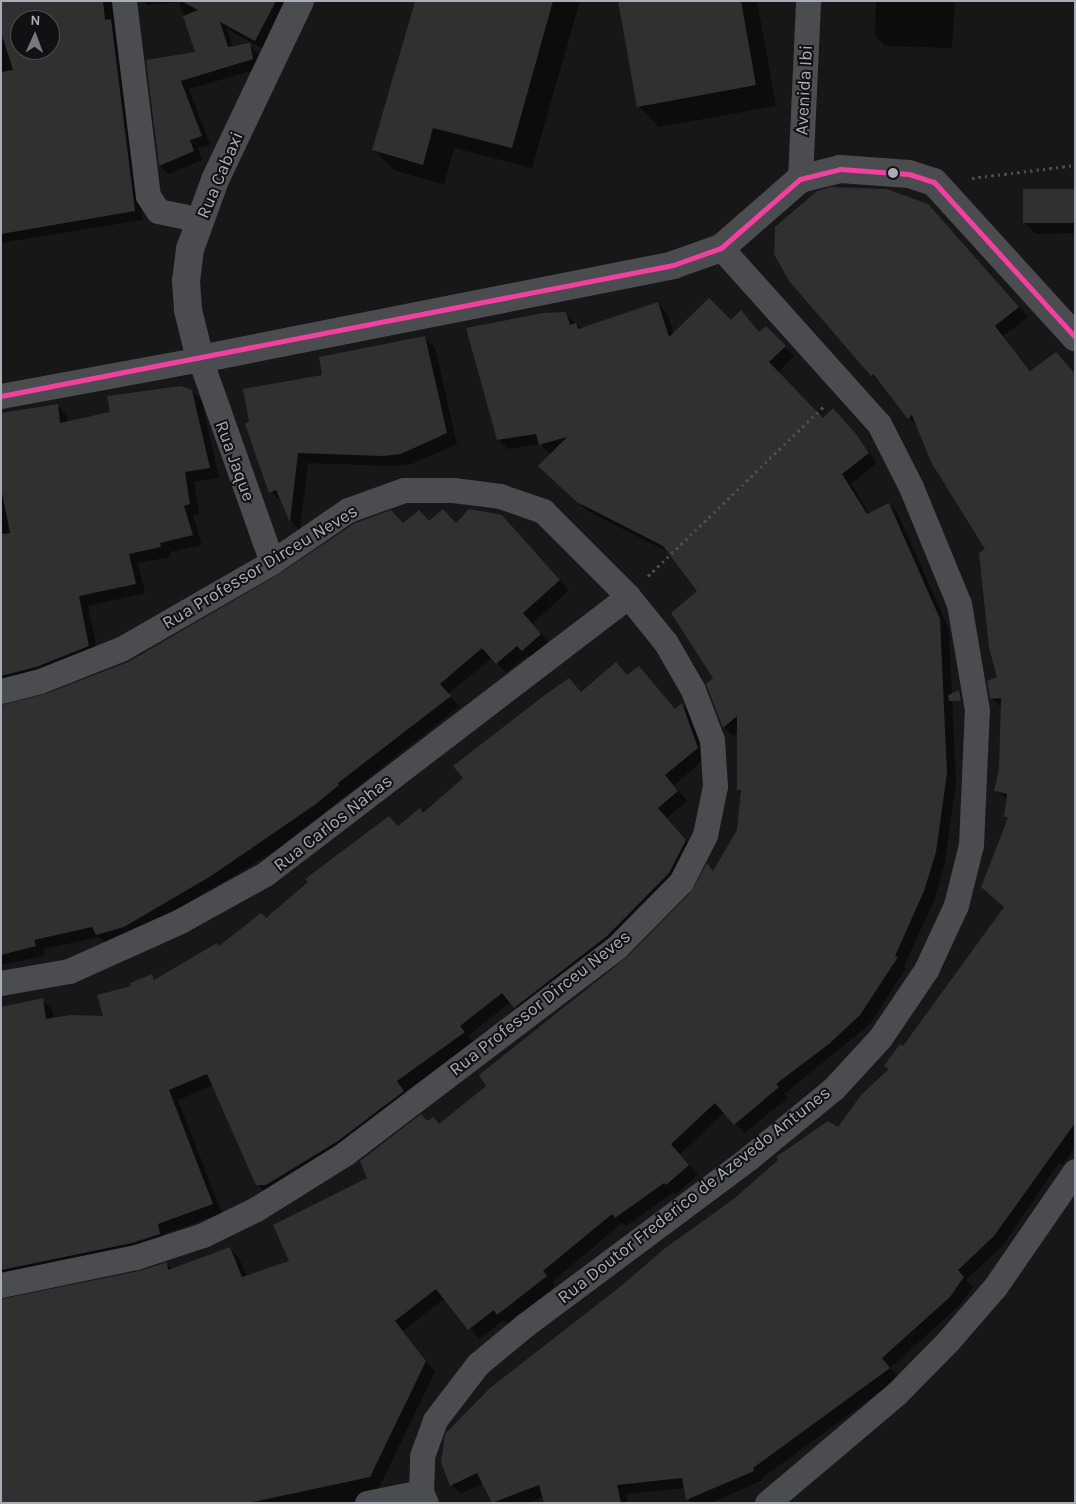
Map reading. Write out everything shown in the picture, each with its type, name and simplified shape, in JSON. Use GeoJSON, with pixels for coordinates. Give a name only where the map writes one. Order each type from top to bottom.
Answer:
{"type":"FeatureCollection","features":[{"type":"Feature","properties":{"kind":"street"},"geometry":{"type":"LineString","coordinates":[[124,1],[148,196],[158,211],[201,220]]}},
{"type":"Feature","properties":{"kind":"street","name":"Rua Cabaxi"},"geometry":{"type":"LineString","coordinates":[[200,359],[188,310],[186,281],[190,249],[215,180],[300,1]]}},
{"type":"Feature","properties":{"kind":"street","name":"Avenida Ibi"},"geometry":{"type":"LineString","coordinates":[[800,179],[808,1]]}},
{"type":"Feature","properties":{"kind":"street"},"geometry":{"type":"LineString","coordinates":[[1,396],[200,359],[673,265],[721,248],[800,179],[840,169],[909,174],[934,182],[1075,337]]}},
{"type":"Feature","properties":{"kind":"street","name":"Rua Doutor Frederico de Azevedo Antunes"},"geometry":{"type":"LineString","coordinates":[[423,1497],[422,1456],[435,1420],[478,1364],[525,1325],[750,1157],[834,1088],[880,1038],[926,970],[956,905],[971,845],[977,710],[959,604],[911,488],[879,424],[721,248]]}},
{"type":"Feature","properties":{"kind":"street","name":"Rua Jaque"},"geometry":{"type":"LineString","coordinates":[[200,359],[272,562]]}},
{"type":"Feature","properties":{"kind":"street","name":"Rua Professor Dirceu Neves"},"geometry":{"type":"LineString","coordinates":[[1,691],[40,681],[121,649],[272,562],[348,510],[404,490],[453,490],[500,496],[542,511],[628,596],[666,643],[693,690],[712,740],[715,786],[705,835],[681,882],[617,947],[346,1153],[256,1209],[203,1235],[136,1257],[1,1285]]}},
{"type":"Feature","properties":{"kind":"street","name":"Rua Carlos Nahas"},"geometry":{"type":"LineString","coordinates":[[1,983],[69,970],[180,921],[265,874],[628,596]]}},
{"type":"Feature","properties":{"kind":"street"},"geometry":{"type":"LineString","coordinates":[[767,1503],[896,1394],[948,1341],[995,1287],[1075,1171]]}},
{"type":"Feature","properties":{"kind":"street"},"geometry":{"type":"LineString","coordinates":[[367,1503],[423,1497]]}},
{"type":"Feature","properties":{"kind":"path"},"geometry":{"type":"LineString","coordinates":[[934,182],[1075,165]]}},
{"type":"Feature","properties":{"kind":"path"},"geometry":{"type":"LineString","coordinates":[[628,596],[845,386]]}},
{"type":"Feature","properties":{"kind":"building"},"geometry":{"type":"Polygon","coordinates":[[[1,1],[103,1],[105,20],[111,19],[135,211],[1,234],[1,72],[13,70],[1,32],[1,1]]]}},
{"type":"Feature","properties":{"kind":"building"},"geometry":{"type":"Polygon","coordinates":[[[181,1],[276,1],[255,41],[220,22],[228,47],[250,43],[253,59],[181,81],[202,136],[190,140],[194,151],[159,166],[146,60],[195,52],[183,16],[198,10],[181,1]]]}},
{"type":"Feature","properties":{"kind":"building"},"geometry":{"type":"Polygon","coordinates":[[[415,1],[553,1],[512,148],[433,128],[423,165],[372,150],[415,1]]]}},
{"type":"Feature","properties":{"kind":"building"},"geometry":{"type":"Polygon","coordinates":[[[618,1],[741,1],[756,85],[637,107],[618,1]]]}},
{"type":"Feature","properties":{"kind":"building"},"geometry":{"type":"Polygon","coordinates":[[[831,187],[887,189],[928,204],[1019,307],[995,326],[1030,371],[1056,352],[1075,374],[1075,1123],[994,1236],[958,1270],[964,1277],[950,1297],[882,1358],[890,1368],[753,1468],[754,1471],[686,1500],[682,1478],[617,1485],[621,1503],[544,1503],[539,1485],[492,1503],[477,1473],[450,1486],[441,1462],[445,1434],[490,1388],[621,1286],[664,1249],[735,1198],[778,1160],[776,1157],[828,1121],[838,1127],[861,1095],[889,1069],[884,1066],[900,1044],[903,1046],[1004,907],[981,887],[1008,818],[1004,816],[1007,794],[994,791],[999,769],[1001,698],[990,699],[987,681],[997,677],[989,648],[979,553],[985,549],[931,462],[912,415],[908,419],[873,374],[871,376],[789,281],[774,254],[775,227],[817,191],[831,187]]]}},
{"type":"Feature","properties":{"kind":"building"},"geometry":{"type":"Polygon","coordinates":[[[1023,189],[1075,189],[1075,223],[1023,223],[1023,189]]]}},
{"type":"Feature","properties":{"kind":"building"},"geometry":{"type":"Polygon","coordinates":[[[709,298],[731,320],[741,310],[759,332],[766,326],[786,346],[769,362],[823,418],[833,408],[856,434],[869,453],[842,474],[867,514],[889,503],[940,619],[947,773],[936,852],[924,891],[895,956],[898,957],[860,1015],[829,1044],[776,1084],[779,1087],[734,1125],[715,1103],[671,1144],[689,1165],[666,1185],[664,1183],[615,1218],[612,1214],[543,1271],[547,1276],[497,1315],[494,1310],[468,1330],[436,1289],[395,1321],[426,1361],[370,1477],[248,1503],[1,1503],[1,1299],[139,1271],[167,1262],[168,1270],[230,1247],[242,1277],[289,1261],[273,1225],[367,1178],[360,1161],[421,1114],[427,1121],[434,1117],[439,1124],[486,1086],[479,1075],[627,957],[691,892],[707,863],[713,871],[737,830],[741,790],[737,790],[737,716],[723,728],[706,684],[713,678],[671,613],[697,591],[663,546],[577,502],[538,466],[567,437],[539,445],[536,434],[497,440],[466,328],[543,313],[566,312],[570,325],[576,323],[578,329],[658,302],[669,337],[709,298]]]}},
{"type":"Feature","properties":{"kind":"building"},"geometry":{"type":"Polygon","coordinates":[[[425,336],[447,433],[401,454],[384,456],[298,453],[290,522],[276,490],[269,493],[245,424],[249,422],[243,389],[322,375],[319,357],[425,336]]]}},
{"type":"Feature","properties":{"kind":"building"},"geometry":{"type":"Polygon","coordinates":[[[181,386],[192,390],[210,468],[185,472],[190,504],[184,506],[193,535],[160,543],[161,547],[129,554],[136,584],[79,596],[89,646],[36,667],[1,676],[1,534],[10,533],[1,488],[1,413],[58,404],[60,423],[110,412],[107,396],[181,386]]]}},
{"type":"Feature","properties":{"kind":"building"},"geometry":{"type":"Polygon","coordinates":[[[443,509],[456,523],[469,509],[502,515],[560,580],[523,613],[541,634],[522,651],[517,646],[496,664],[482,648],[440,684],[451,696],[338,783],[339,785],[316,804],[211,876],[124,927],[96,935],[92,927],[34,940],[36,946],[1,955],[1,705],[45,694],[128,662],[279,574],[355,523],[391,510],[403,523],[419,510],[429,521],[443,509]]]}},
{"type":"Feature","properties":{"kind":"building"},"geometry":{"type":"Polygon","coordinates":[[[616,662],[627,675],[639,666],[675,709],[682,703],[698,748],[665,775],[678,791],[658,808],[686,840],[669,873],[607,936],[514,1008],[502,993],[460,1026],[465,1032],[397,1081],[404,1091],[338,1141],[266,1185],[256,1185],[207,1074],[169,1090],[213,1204],[158,1224],[160,1234],[132,1243],[1,1270],[1,1007],[43,998],[46,1019],[70,1015],[103,1016],[97,995],[131,986],[130,983],[152,974],[154,980],[217,943],[219,946],[261,913],[266,918],[308,882],[305,879],[389,816],[398,826],[420,808],[423,813],[463,778],[453,766],[545,695],[569,678],[581,692],[616,662]]]}},
{"type":"Feature","properties":{"kind":"building"},"geometry":{"type":"Polygon","coordinates":[[[959,690],[961,701],[949,701],[948,695],[959,690]]]}},
{"type":"Feature","properties":{"kind":"transit line"},"geometry":{"type":"LineString","coordinates":[[1,396],[673,265],[721,248],[800,179],[840,169],[909,174],[934,182],[1075,337]]}}]}
